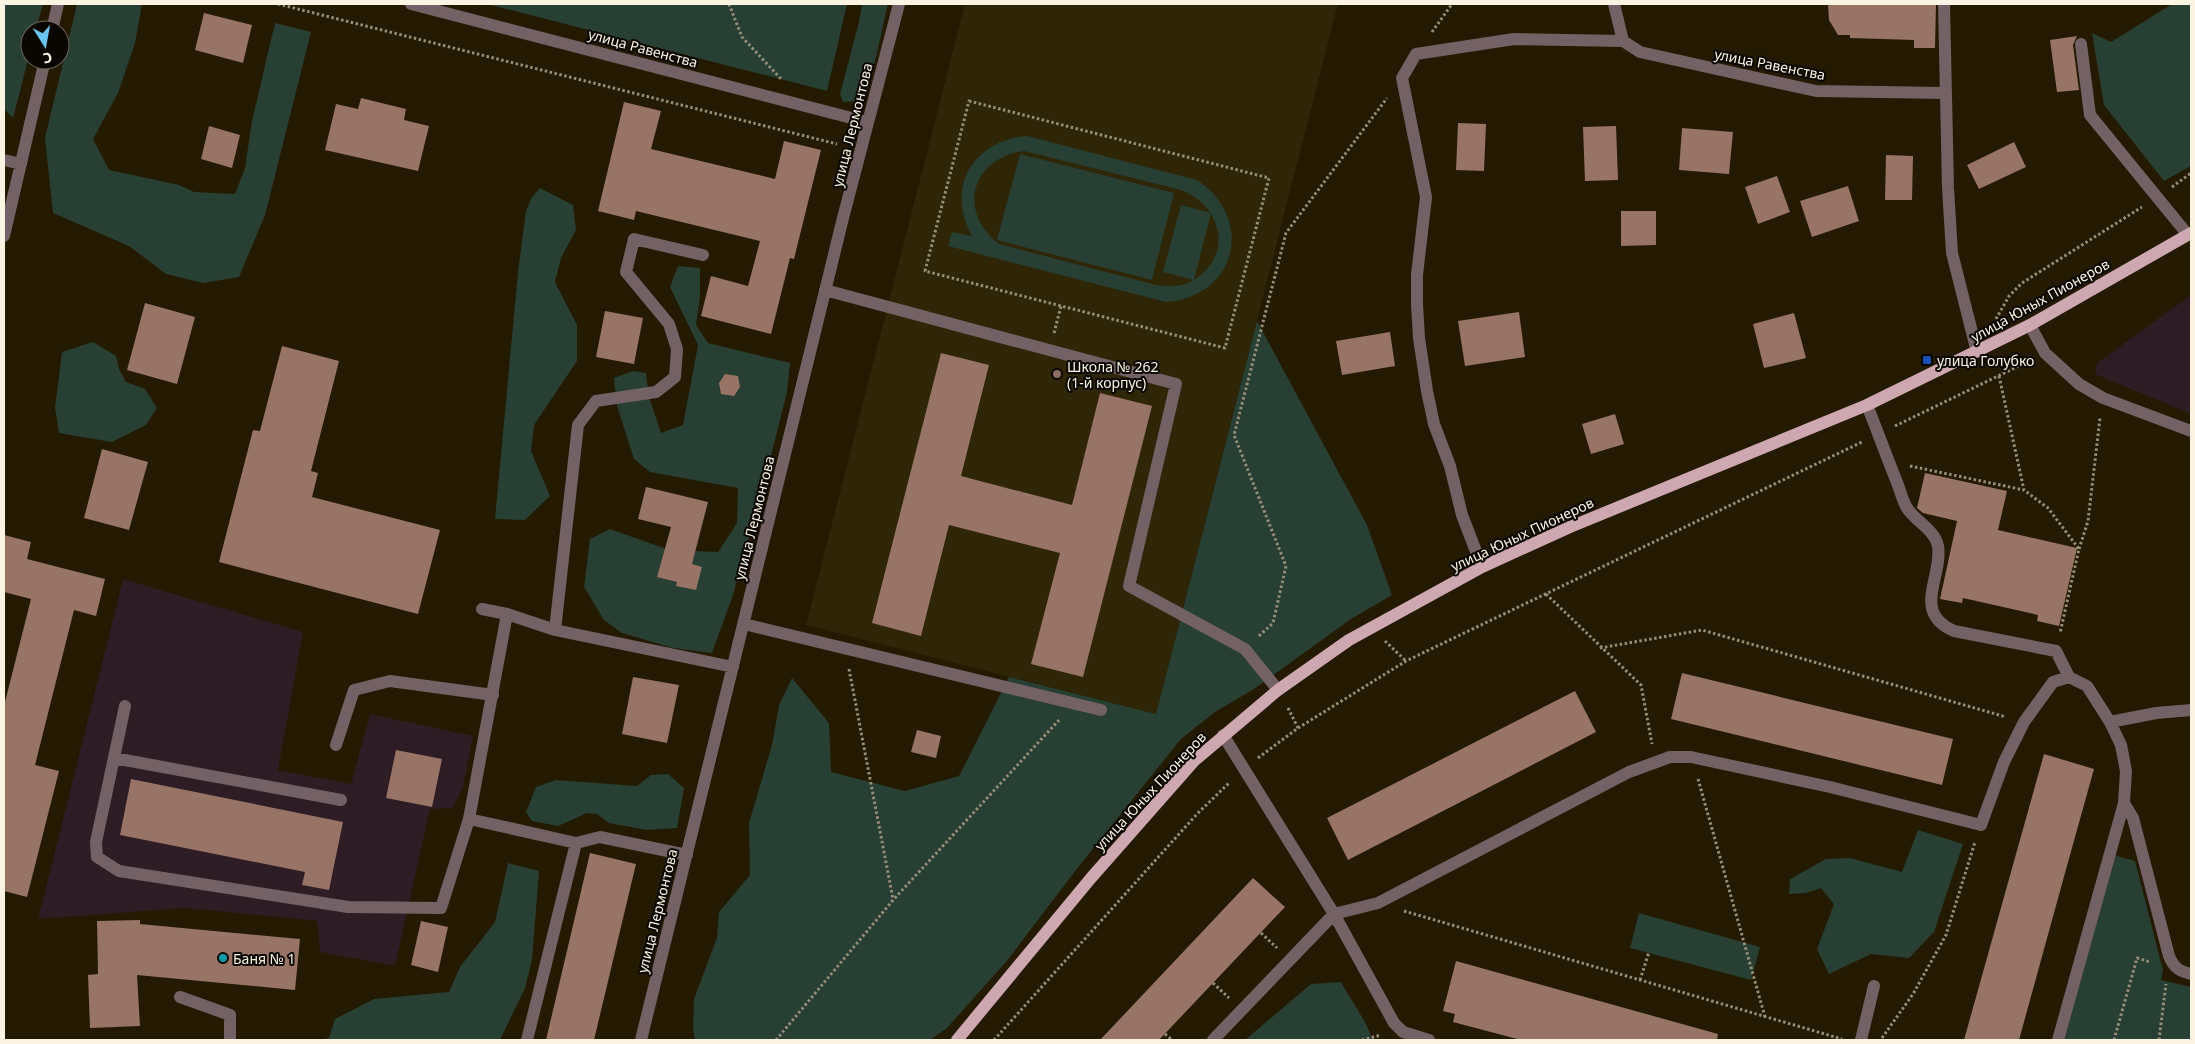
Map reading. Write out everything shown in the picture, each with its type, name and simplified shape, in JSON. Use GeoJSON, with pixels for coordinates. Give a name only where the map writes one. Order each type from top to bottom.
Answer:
{"type":"FeatureCollection","features":[{"type":"Feature","properties":{"kind":"main road","name":"улица Юных Пионеров"},"geometry":{"type":"LineString","coordinates":[[957,1040],[1091,878],[1194,761],[1278,690],[1349,640],[1482,567],[1570,527],[1867,405],[1977,352],[2030,325],[2190,234]]}},
{"type":"Feature","properties":{"kind":"street"},"geometry":{"type":"LineString","coordinates":[[54,20],[58,4]]}},
{"type":"Feature","properties":{"kind":"street","name":"улица Равенства"},"geometry":{"type":"LineString","coordinates":[[412,4],[867,122]]}},
{"type":"Feature","properties":{"kind":"street","name":"улица Лермонтова"},"geometry":{"type":"LineString","coordinates":[[641,1040],[825,290],[899,4]]}},
{"type":"Feature","properties":{"kind":"street"},"geometry":{"type":"LineString","coordinates":[[1482,567],[1462,515],[1450,466],[1434,424],[1427,390],[1419,338],[1417,304],[1417,274],[1426,197],[1402,78],[1416,54],[1514,39],[1623,41],[1614,4]]}},
{"type":"Feature","properties":{"kind":"street"},"geometry":{"type":"LineString","coordinates":[[1944,4],[1945,93],[1952,253],[1977,352]]}},
{"type":"Feature","properties":{"kind":"street","name":"улица Равенства"},"geometry":{"type":"LineString","coordinates":[[1623,41],[1640,52],[1816,91],[1945,93]]}},
{"type":"Feature","properties":{"kind":"street"},"geometry":{"type":"LineString","coordinates":[[2081,44],[2090,115],[2190,234]]}},
{"type":"Feature","properties":{"kind":"street"},"geometry":{"type":"LineString","coordinates":[[4,236],[43,70]]}},
{"type":"Feature","properties":{"kind":"street"},"geometry":{"type":"LineString","coordinates":[[4,160],[21,164]]}},
{"type":"Feature","properties":{"kind":"street"},"geometry":{"type":"LineString","coordinates":[[555,630],[578,425],[596,401],[656,392],[675,377],[677,350],[669,324],[626,272],[634,239],[703,255]]}},
{"type":"Feature","properties":{"kind":"street"},"geometry":{"type":"LineString","coordinates":[[825,290],[1176,384],[1129,586],[1244,649],[1278,690]]}},
{"type":"Feature","properties":{"kind":"street"},"geometry":{"type":"LineString","coordinates":[[2030,325],[2045,353],[2079,384],[2103,398],[2191,431]]}},
{"type":"Feature","properties":{"kind":"street"},"geometry":{"type":"LineString","coordinates":[[1867,405],[1907,508],[1929,531],[1938,546],[1930,593],[1933,609],[1941,625],[1954,630],[2056,651],[2069,677],[2087,686],[2110,722],[2121,745],[2126,771],[2124,803],[2058,1040]]}},
{"type":"Feature","properties":{"kind":"street"},"geometry":{"type":"LineString","coordinates":[[482,609],[507,614],[555,630],[733,666]]}},
{"type":"Feature","properties":{"kind":"street"},"geometry":{"type":"LineString","coordinates":[[125,706],[96,842],[97,857],[119,871],[348,908],[442,908],[469,819],[507,614]]}},
{"type":"Feature","properties":{"kind":"street"},"geometry":{"type":"LineString","coordinates":[[744,624],[1100,710]]}},
{"type":"Feature","properties":{"kind":"street"},"geometry":{"type":"LineString","coordinates":[[1213,1040],[1334,914],[1378,903],[1629,772],[1670,757],[1691,756],[1830,787],[1981,825],[2004,762],[2024,722],[2053,682],[2069,677]]}},
{"type":"Feature","properties":{"kind":"street"},"geometry":{"type":"LineString","coordinates":[[336,744],[354,690],[390,681],[493,695]]}},
{"type":"Feature","properties":{"kind":"street"},"geometry":{"type":"LineString","coordinates":[[2110,722],[2191,710]]}},
{"type":"Feature","properties":{"kind":"street"},"geometry":{"type":"LineString","coordinates":[[1223,735],[1334,914],[1402,1036],[1429,1040]]}},
{"type":"Feature","properties":{"kind":"street"},"geometry":{"type":"LineString","coordinates":[[114,758],[341,800]]}},
{"type":"Feature","properties":{"kind":"street"},"geometry":{"type":"LineString","coordinates":[[2124,803],[2133,818],[2171,965],[2180,972],[2191,974]]}},
{"type":"Feature","properties":{"kind":"street"},"geometry":{"type":"LineString","coordinates":[[469,819],[576,843],[600,838],[686,855]]}},
{"type":"Feature","properties":{"kind":"street"},"geometry":{"type":"LineString","coordinates":[[527,1040],[576,843]]}},
{"type":"Feature","properties":{"kind":"street"},"geometry":{"type":"LineString","coordinates":[[1861,1040],[1874,986]]}},
{"type":"Feature","properties":{"kind":"street"},"geometry":{"type":"LineString","coordinates":[[180,997],[230,1015],[230,1040]]}},
{"type":"Feature","properties":{"kind":"path"},"geometry":{"type":"LineString","coordinates":[[278,4],[837,144]]}},
{"type":"Feature","properties":{"kind":"path"},"geometry":{"type":"LineString","coordinates":[[729,4],[742,37],[806,106]]}},
{"type":"Feature","properties":{"kind":"path"},"geometry":{"type":"LineString","coordinates":[[1416,54],[1452,4]]}},
{"type":"Feature","properties":{"kind":"path"},"geometry":{"type":"LineString","coordinates":[[1244,649],[1273,623],[1286,566],[1234,436],[1286,233],[1402,78]]}},
{"type":"Feature","properties":{"kind":"path"},"geometry":{"type":"LineString","coordinates":[[969,101],[1269,178],[1225,348],[1061,306],[925,271],[969,101]]}},
{"type":"Feature","properties":{"kind":"path"},"geometry":{"type":"LineString","coordinates":[[1995,320],[2010,296],[2022,283],[2158,198],[2191,174]]}},
{"type":"Feature","properties":{"kind":"path"},"geometry":{"type":"LineString","coordinates":[[1049,350],[1061,306]]}},
{"type":"Feature","properties":{"kind":"path"},"geometry":{"type":"LineString","coordinates":[[994,1040],[1197,814],[1244,768],[1298,728],[1406,661],[2045,353]]}},
{"type":"Feature","properties":{"kind":"path"},"geometry":{"type":"LineString","coordinates":[[1999,376],[2024,490]]}},
{"type":"Feature","properties":{"kind":"path"},"geometry":{"type":"LineString","coordinates":[[2056,651],[2079,549],[2088,521],[2103,398]]}},
{"type":"Feature","properties":{"kind":"path"},"geometry":{"type":"LineString","coordinates":[[1893,471],[1912,465],[2024,490],[2048,508],[2079,549]]}},
{"type":"Feature","properties":{"kind":"path"},"geometry":{"type":"LineString","coordinates":[[1546,594],[1600,648],[1641,685],[1656,762]]}},
{"type":"Feature","properties":{"kind":"path"},"geometry":{"type":"LineString","coordinates":[[1600,648],[1702,630],[2024,722]]}},
{"type":"Feature","properties":{"kind":"path"},"geometry":{"type":"LineString","coordinates":[[1376,646],[1384,640],[1406,661]]}},
{"type":"Feature","properties":{"kind":"path"},"geometry":{"type":"LineString","coordinates":[[846,648],[894,899]]}},
{"type":"Feature","properties":{"kind":"path"},"geometry":{"type":"LineString","coordinates":[[776,1040],[894,899],[1074,703]]}},
{"type":"Feature","properties":{"kind":"path"},"geometry":{"type":"LineString","coordinates":[[1294,703],[1287,709],[1298,728]]}},
{"type":"Feature","properties":{"kind":"path"},"geometry":{"type":"LineString","coordinates":[[1691,756],[1765,1017]]}},
{"type":"Feature","properties":{"kind":"path"},"geometry":{"type":"LineString","coordinates":[[1880,1040],[1913,994],[1946,935],[1981,825]]}},
{"type":"Feature","properties":{"kind":"path"},"geometry":{"type":"LineString","coordinates":[[1378,903],[1848,1040]]}},
{"type":"Feature","properties":{"kind":"path"},"geometry":{"type":"LineString","coordinates":[[1640,980],[1649,952]]}},
{"type":"Feature","properties":{"kind":"path"},"geometry":{"type":"LineString","coordinates":[[2114,1040],[2137,958],[2171,965],[2159,1040]]}},
{"type":"Feature","properties":{"kind":"path"},"geometry":{"type":"LineString","coordinates":[[1165,1034],[1172,1040]]}},
{"type":"Feature","properties":{"kind":"shaded area","name":"Школа № 262 (1-й корпус)"},"geometry":{"type":"Polygon","coordinates":[[[965,4],[1338,4],[1156,714],[806,625],[965,4]]]}},
{"type":"Feature","properties":{"kind":"shaded area"},"geometry":{"type":"Polygon","coordinates":[[[2191,295],[2191,414],[2095,374],[2097,363],[2191,295]]]}},
{"type":"Feature","properties":{"kind":"shaded area"},"geometry":{"type":"Polygon","coordinates":[[[123,579],[303,632],[278,770],[351,784],[370,714],[473,736],[463,787],[458,798],[452,808],[430,809],[395,966],[320,952],[317,921],[185,908],[38,919],[123,579]]]}},
{"type":"Feature","properties":{"kind":"green space"},"geometry":{"type":"Polygon","coordinates":[[[4,4],[43,4],[39,20],[20,20],[20,70],[25,70],[13,118],[4,109],[4,4]]]}},
{"type":"Feature","properties":{"kind":"green space"},"geometry":{"type":"Polygon","coordinates":[[[77,4],[142,4],[135,43],[118,93],[93,139],[109,170],[179,185],[194,192],[235,194],[245,168],[252,121],[275,23],[311,32],[265,215],[239,277],[203,283],[166,274],[129,246],[53,213],[45,138],[61,70],[70,70],[70,33],[77,4]]]}},
{"type":"Feature","properties":{"kind":"green space"},"geometry":{"type":"Polygon","coordinates":[[[487,4],[847,4],[827,91],[487,4]]]}},
{"type":"Feature","properties":{"kind":"green space"},"geometry":{"type":"Polygon","coordinates":[[[862,4],[888,4],[874,66],[865,90],[859,101],[843,102],[840,94],[862,4]]]}},
{"type":"Feature","properties":{"kind":"green space"},"geometry":{"type":"Polygon","coordinates":[[[2172,4],[2191,4],[2191,166],[2164,181],[2104,105],[2092,33],[2111,42],[2172,4]]]}},
{"type":"Feature","properties":{"kind":"green space"},"geometry":{"type":"Polygon","coordinates":[[[1027,136],[1197,180],[1215,196],[1227,215],[1232,234],[1230,254],[1222,271],[1209,286],[1190,297],[1166,302],[948,246],[952,232],[972,236],[964,218],[962,201],[963,184],[969,170],[979,157],[992,147],[1008,139],[1027,136]],[[1024,151],[1006,156],[992,164],[982,175],[976,188],[974,202],[978,217],[986,231],[999,244],[1156,285],[1175,286],[1194,280],[1207,269],[1215,257],[1218,231],[1211,213],[1206,207],[1195,197],[1181,190],[1024,151]]]}},
{"type":"Feature","properties":{"kind":"green space"},"geometry":{"type":"Polygon","coordinates":[[[1020,154],[1174,193],[1152,280],[997,240],[1020,154]]]}},
{"type":"Feature","properties":{"kind":"green space"},"geometry":{"type":"Polygon","coordinates":[[[540,188],[573,205],[576,230],[561,258],[555,282],[577,325],[577,361],[534,425],[531,451],[550,496],[525,520],[495,519],[518,272],[526,211],[532,197],[540,188]]]}},
{"type":"Feature","properties":{"kind":"green space"},"geometry":{"type":"Polygon","coordinates":[[[1181,205],[1211,214],[1194,280],[1163,272],[1181,205]]]}},
{"type":"Feature","properties":{"kind":"green space"},"geometry":{"type":"Polygon","coordinates":[[[678,266],[700,268],[700,297],[696,325],[708,343],[790,363],[787,392],[771,456],[733,595],[712,653],[673,648],[622,633],[604,620],[584,587],[590,539],[610,529],[669,550],[718,552],[737,523],[738,488],[650,472],[634,459],[617,406],[614,378],[633,371],[646,373],[649,397],[661,433],[683,425],[698,345],[670,287],[678,266]]]}},
{"type":"Feature","properties":{"kind":"green space"},"geometry":{"type":"Polygon","coordinates":[[[1257,321],[1367,525],[1392,595],[1351,619],[1254,689],[1215,712],[1181,739],[1079,866],[1006,962],[947,1028],[930,1040],[695,1040],[693,1028],[694,999],[717,938],[719,912],[750,875],[749,823],[772,745],[779,705],[792,678],[829,723],[831,772],[905,791],[959,776],[1009,677],[1156,714],[1257,321]]]}},
{"type":"Feature","properties":{"kind":"green space"},"geometry":{"type":"Polygon","coordinates":[[[93,342],[116,356],[119,369],[126,382],[145,389],[157,408],[146,425],[112,442],[59,433],[55,408],[62,352],[93,342]]]}},
{"type":"Feature","properties":{"kind":"green space"},"geometry":{"type":"Polygon","coordinates":[[[668,774],[684,788],[677,828],[647,830],[609,823],[597,814],[587,813],[558,826],[532,821],[526,812],[536,787],[556,780],[637,786],[651,775],[668,774]]]}},
{"type":"Feature","properties":{"kind":"green space"},"geometry":{"type":"Polygon","coordinates":[[[1918,830],[1963,844],[1934,932],[1909,958],[1871,954],[1829,974],[1817,949],[1834,904],[1821,888],[1806,893],[1789,894],[1790,879],[1826,859],[1850,858],[1902,872],[1918,830]]]}},
{"type":"Feature","properties":{"kind":"green space"},"geometry":{"type":"Polygon","coordinates":[[[2110,854],[2135,861],[2163,970],[2161,980],[2191,987],[2191,1040],[2062,1040],[2110,854]]]}},
{"type":"Feature","properties":{"kind":"green space"},"geometry":{"type":"Polygon","coordinates":[[[508,863],[539,871],[532,960],[525,988],[500,1040],[319,1040],[329,1038],[335,1019],[374,999],[449,992],[460,967],[495,922],[508,863]]]}},
{"type":"Feature","properties":{"kind":"green space"},"geometry":{"type":"Polygon","coordinates":[[[1639,913],[1760,947],[1751,980],[1630,948],[1639,913]]]}},
{"type":"Feature","properties":{"kind":"green space"},"geometry":{"type":"Polygon","coordinates":[[[1341,982],[1363,1019],[1372,1040],[1245,1040],[1311,984],[1341,982]]]}},
{"type":"Feature","properties":{"kind":"building"},"geometry":{"type":"Polygon","coordinates":[[[1828,4],[1936,4],[1935,48],[1914,48],[1914,40],[1850,38],[1850,35],[1838,35],[1829,20],[1828,4]]]}},
{"type":"Feature","properties":{"kind":"building"},"geometry":{"type":"Polygon","coordinates":[[[204,13],[252,25],[243,63],[195,50],[204,13]]]}},
{"type":"Feature","properties":{"kind":"building"},"geometry":{"type":"Polygon","coordinates":[[[2077,36],[2073,45],[2079,90],[2057,92],[2050,40],[2077,36]]]}},
{"type":"Feature","properties":{"kind":"building"},"geometry":{"type":"Polygon","coordinates":[[[361,98],[406,109],[404,120],[429,126],[418,171],[325,150],[336,104],[358,109],[361,98]]]}},
{"type":"Feature","properties":{"kind":"building"},"geometry":{"type":"Polygon","coordinates":[[[624,102],[661,111],[651,149],[775,179],[784,141],[821,150],[794,259],[790,258],[771,334],[701,316],[711,276],[748,286],[760,241],[636,211],[634,220],[598,211],[624,102]]]}},
{"type":"Feature","properties":{"kind":"building"},"geometry":{"type":"Polygon","coordinates":[[[1458,123],[1486,124],[1484,171],[1456,170],[1458,123]]]}},
{"type":"Feature","properties":{"kind":"building"},"geometry":{"type":"Polygon","coordinates":[[[209,126],[240,135],[232,168],[201,159],[209,126]]]}},
{"type":"Feature","properties":{"kind":"building"},"geometry":{"type":"Polygon","coordinates":[[[1616,126],[1618,180],[1585,181],[1583,127],[1616,126]]]}},
{"type":"Feature","properties":{"kind":"building"},"geometry":{"type":"Polygon","coordinates":[[[1682,128],[1733,132],[1729,174],[1679,170],[1682,128]]]}},
{"type":"Feature","properties":{"kind":"building"},"geometry":{"type":"Polygon","coordinates":[[[2014,142],[2026,167],[1979,189],[1967,165],[2014,142]]]}},
{"type":"Feature","properties":{"kind":"building"},"geometry":{"type":"Polygon","coordinates":[[[1886,155],[1913,156],[1912,200],[1885,200],[1886,155]]]}},
{"type":"Feature","properties":{"kind":"building"},"geometry":{"type":"Polygon","coordinates":[[[1777,176],[1790,212],[1758,224],[1745,187],[1777,176]]]}},
{"type":"Feature","properties":{"kind":"building"},"geometry":{"type":"Polygon","coordinates":[[[1848,186],[1859,221],[1812,237],[1800,201],[1848,186]]]}},
{"type":"Feature","properties":{"kind":"building"},"geometry":{"type":"Polygon","coordinates":[[[1621,211],[1656,211],[1656,245],[1621,246],[1621,211]]]}},
{"type":"Feature","properties":{"kind":"building"},"geometry":{"type":"Polygon","coordinates":[[[145,303],[195,317],[177,384],[127,370],[145,303]]]}},
{"type":"Feature","properties":{"kind":"building"},"geometry":{"type":"Polygon","coordinates":[[[605,311],[643,318],[634,364],[596,357],[605,311]]]}},
{"type":"Feature","properties":{"kind":"building"},"geometry":{"type":"Polygon","coordinates":[[[1519,312],[1525,357],[1465,366],[1458,321],[1519,312]]]}},
{"type":"Feature","properties":{"kind":"building"},"geometry":{"type":"Polygon","coordinates":[[[1794,313],[1806,358],[1764,368],[1753,324],[1794,313]]]}},
{"type":"Feature","properties":{"kind":"building"},"geometry":{"type":"Polygon","coordinates":[[[1390,332],[1395,366],[1342,375],[1336,341],[1390,332]]]}},
{"type":"Feature","properties":{"kind":"building"},"geometry":{"type":"Polygon","coordinates":[[[282,346],[339,361],[311,471],[318,473],[312,497],[440,530],[418,614],[219,562],[253,430],[260,431],[282,346]]]}},
{"type":"Feature","properties":{"kind":"building"},"geometry":{"type":"Polygon","coordinates":[[[941,353],[989,365],[961,476],[1072,505],[1100,393],[1152,406],[1083,677],[1031,664],[1060,553],[949,525],[921,636],[872,623],[941,353]]]}},
{"type":"Feature","properties":{"kind":"building"},"geometry":{"type":"Polygon","coordinates":[[[725,374],[738,376],[740,387],[734,396],[721,394],[719,383],[725,374]]]}},
{"type":"Feature","properties":{"kind":"building"},"geometry":{"type":"Polygon","coordinates":[[[1615,414],[1624,444],[1591,454],[1582,424],[1615,414]]]}},
{"type":"Feature","properties":{"kind":"building"},"geometry":{"type":"Polygon","coordinates":[[[102,449],[148,462],[129,530],[84,518],[102,449]]]}},
{"type":"Feature","properties":{"kind":"building"},"geometry":{"type":"Polygon","coordinates":[[[1925,473],[2007,491],[1998,530],[2077,548],[2059,626],[2037,621],[2038,615],[1963,598],[1962,603],[1940,599],[1957,521],[1923,513],[1917,508],[1925,473]]]}},
{"type":"Feature","properties":{"kind":"building"},"geometry":{"type":"Polygon","coordinates":[[[646,487],[708,502],[692,564],[702,567],[696,590],[676,586],[677,582],[657,577],[671,527],[638,519],[646,487]]]}},
{"type":"Feature","properties":{"kind":"building"},"geometry":{"type":"Polygon","coordinates":[[[4,535],[31,542],[27,559],[105,579],[96,616],[74,610],[35,765],[59,771],[27,897],[4,891],[4,706],[31,599],[4,592],[4,535]]]}},
{"type":"Feature","properties":{"kind":"building"},"geometry":{"type":"Polygon","coordinates":[[[1682,673],[1953,739],[1942,785],[1671,719],[1682,673]]]}},
{"type":"Feature","properties":{"kind":"building"},"geometry":{"type":"Polygon","coordinates":[[[633,677],[679,685],[667,743],[622,734],[633,677]]]}},
{"type":"Feature","properties":{"kind":"building"},"geometry":{"type":"Polygon","coordinates":[[[1575,691],[1596,732],[1348,860],[1327,818],[1575,691]]]}},
{"type":"Feature","properties":{"kind":"building"},"geometry":{"type":"Polygon","coordinates":[[[917,730],[941,736],[936,758],[911,752],[917,730]]]}},
{"type":"Feature","properties":{"kind":"building"},"geometry":{"type":"Polygon","coordinates":[[[396,750],[442,759],[432,807],[386,798],[396,750]]]}},
{"type":"Feature","properties":{"kind":"building"},"geometry":{"type":"Polygon","coordinates":[[[2044,754],[2094,769],[2019,1040],[1964,1040],[2044,754]]]}},
{"type":"Feature","properties":{"kind":"building"},"geometry":{"type":"Polygon","coordinates":[[[131,779],[343,822],[329,890],[302,885],[305,872],[120,835],[131,779]]]}},
{"type":"Feature","properties":{"kind":"building"},"geometry":{"type":"Polygon","coordinates":[[[590,853],[636,864],[594,1040],[546,1040],[590,853]]]}},
{"type":"Feature","properties":{"kind":"building"},"geometry":{"type":"Polygon","coordinates":[[[1253,878],[1285,907],[1159,1040],[1100,1040],[1253,878]]]}},
{"type":"Feature","properties":{"kind":"building"},"geometry":{"type":"Polygon","coordinates":[[[140,920],[140,924],[300,939],[295,990],[137,975],[140,1026],[90,1028],[88,975],[98,974],[97,921],[140,920]]]}},
{"type":"Feature","properties":{"kind":"building"},"geometry":{"type":"Polygon","coordinates":[[[421,921],[448,927],[438,972],[411,965],[421,921]]]}},
{"type":"Feature","properties":{"kind":"building"},"geometry":{"type":"Polygon","coordinates":[[[1456,961],[1718,1034],[1717,1040],[1521,1040],[1453,1022],[1455,1014],[1443,1011],[1456,961]]]}},
{"type":"Feature","properties":{"kind":"place","name":"улица Голубко"},"geometry":{"type":"Point","coordinates":[1927,360]}},
{"type":"Feature","properties":{"kind":"place","name":"Школа № 262 (1-й корпус)"},"geometry":{"type":"Point","coordinates":[1057,374]}},
{"type":"Feature","properties":{"kind":"place","name":"Баня № 1"},"geometry":{"type":"Point","coordinates":[223,958]}}]}
